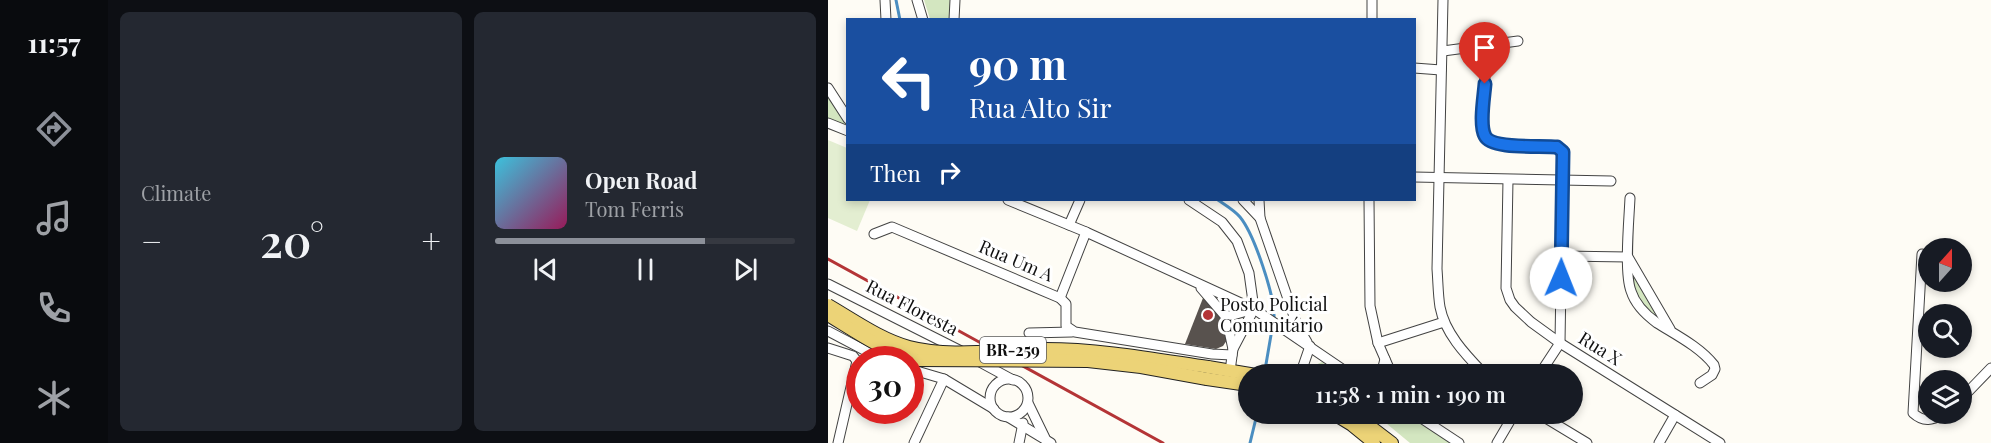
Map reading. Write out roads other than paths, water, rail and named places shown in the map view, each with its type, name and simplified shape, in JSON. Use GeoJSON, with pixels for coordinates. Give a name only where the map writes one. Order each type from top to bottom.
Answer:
{"type":"FeatureCollection","features":[{"type":"Feature","properties":{"kind":"main road","name":"BR-259"},"geometry":{"type":"LineString","coordinates":[[828,305],[890,340],[910,347],[940,352],[1045,349],[1091,351],[1207,373],[1238,382]]}},
{"type":"Feature","properties":{"kind":"main road","name":"BR-259"},"geometry":{"type":"LineString","coordinates":[[828,315],[884,349],[916,360],[1088,361],[1140,368],[1207,373],[1238,372]]}},
{"type":"Feature","properties":{"kind":"main road"},"geometry":{"type":"LineString","coordinates":[[1350,424],[1374,443]]}},
{"type":"Feature","properties":{"kind":"main road"},"geometry":{"type":"LineString","coordinates":[[1367,424],[1392,443]]}},
{"type":"Feature","properties":{"kind":"street"},"geometry":{"type":"LineString","coordinates":[[885,0],[886,18]]}},
{"type":"Feature","properties":{"kind":"street"},"geometry":{"type":"LineString","coordinates":[[917,0],[922,18]]}},
{"type":"Feature","properties":{"kind":"street"},"geometry":{"type":"LineString","coordinates":[[954,18],[955,0]]}},
{"type":"Feature","properties":{"kind":"street"},"geometry":{"type":"LineString","coordinates":[[1372,0],[1372,18]]}},
{"type":"Feature","properties":{"kind":"street"},"geometry":{"type":"LineString","coordinates":[[1443,0],[1437,269],[1440,308],[1444,322],[1463,352],[1474,364]]}},
{"type":"Feature","properties":{"kind":"street"},"geometry":{"type":"LineString","coordinates":[[1443,51],[1518,41]]}},
{"type":"Feature","properties":{"kind":"street"},"geometry":{"type":"LineString","coordinates":[[1487,44],[1482,125],[1484,135],[1487,139],[1504,145],[1557,147],[1563,152],[1560,343],[1546,364]]}},
{"type":"Feature","properties":{"kind":"street"},"geometry":{"type":"LineString","coordinates":[[1416,68],[1442,70]]}},
{"type":"Feature","properties":{"kind":"street"},"geometry":{"type":"LineString","coordinates":[[828,88],[846,115]]}},
{"type":"Feature","properties":{"kind":"street"},"geometry":{"type":"LineString","coordinates":[[828,123],[846,130]]}},
{"type":"Feature","properties":{"kind":"street"},"geometry":{"type":"LineString","coordinates":[[1416,177],[1611,181]]}},
{"type":"Feature","properties":{"kind":"street","name":"Rua X"},"geometry":{"type":"LineString","coordinates":[[1508,180],[1506,288],[1510,300],[1531,322],[1560,343],[1720,443]]}},
{"type":"Feature","properties":{"kind":"street"},"geometry":{"type":"LineString","coordinates":[[1630,198],[1628,257],[1630,290],[1645,314],[1671,330],[1714,364],[1713,375],[1700,383]]}},
{"type":"Feature","properties":{"kind":"street"},"geometry":{"type":"LineString","coordinates":[[1010,201],[1086,232],[1199,286],[1254,309],[1335,364]]}},
{"type":"Feature","properties":{"kind":"street"},"geometry":{"type":"LineString","coordinates":[[1069,225],[1080,201]]}},
{"type":"Feature","properties":{"kind":"street"},"geometry":{"type":"LineString","coordinates":[[1190,201],[1222,222],[1237,241],[1249,273],[1254,309],[1232,352]]}},
{"type":"Feature","properties":{"kind":"street"},"geometry":{"type":"LineString","coordinates":[[1244,201],[1260,218]]}},
{"type":"Feature","properties":{"kind":"street"},"geometry":{"type":"LineString","coordinates":[[1259,201],[1260,218],[1297,325],[1310,346]]}},
{"type":"Feature","properties":{"kind":"street"},"geometry":{"type":"LineString","coordinates":[[1369,201],[1370,306],[1378,344],[1387,364]]}},
{"type":"Feature","properties":{"kind":"street","name":"Rua Um A"},"geometry":{"type":"LineString","coordinates":[[874,234],[892,226],[1060,298],[1066,304],[1066,326],[1075,332]]}},
{"type":"Feature","properties":{"kind":"street"},"geometry":{"type":"LineString","coordinates":[[1060,298],[1086,232]]}},
{"type":"Feature","properties":{"kind":"street"},"geometry":{"type":"LineString","coordinates":[[1561,256],[1628,257]]}},
{"type":"Feature","properties":{"kind":"street"},"geometry":{"type":"LineString","coordinates":[[1628,257],[1671,330]]}},
{"type":"Feature","properties":{"kind":"street","name":"Rua Floresta"},"geometry":{"type":"LineString","coordinates":[[828,284],[933,336],[1023,386],[1028,397],[1026,406],[1049,442]]}},
{"type":"Feature","properties":{"kind":"street"},"geometry":{"type":"LineString","coordinates":[[1199,286],[1226,317],[1232,352],[1230,371]]}},
{"type":"Feature","properties":{"kind":"street"},"geometry":{"type":"LineString","coordinates":[[1918,418],[1913,413],[1920,292]]}},
{"type":"Feature","properties":{"kind":"street"},"geometry":{"type":"LineString","coordinates":[[1226,317],[1254,309]]}},
{"type":"Feature","properties":{"kind":"street"},"geometry":{"type":"LineString","coordinates":[[1378,344],[1444,322]]}},
{"type":"Feature","properties":{"kind":"street"},"geometry":{"type":"LineString","coordinates":[[828,331],[857,346]]}},
{"type":"Feature","properties":{"kind":"street"},"geometry":{"type":"LineString","coordinates":[[1029,333],[1075,332],[1212,354],[1232,352]]}},
{"type":"Feature","properties":{"kind":"street"},"geometry":{"type":"LineString","coordinates":[[1304,364],[1310,346]]}},
{"type":"Feature","properties":{"kind":"street"},"geometry":{"type":"LineString","coordinates":[[828,348],[853,356],[857,362],[838,443]]}},
{"type":"Feature","properties":{"kind":"street"},"geometry":{"type":"LineString","coordinates":[[1384,364],[1385,359]]}},
{"type":"Feature","properties":{"kind":"street"},"geometry":{"type":"LineString","coordinates":[[1972,388],[1991,368]]}},
{"type":"Feature","properties":{"kind":"street","name":"Rua Floresta"},"geometry":{"type":"LineString","coordinates":[[924,373],[944,379],[1002,416],[1008,417],[1049,442]]}},
{"type":"Feature","properties":{"kind":"street"},"geometry":{"type":"LineString","coordinates":[[914,443],[944,379]]}},
{"type":"Feature","properties":{"kind":"street"},"geometry":{"type":"LineString","coordinates":[[994,409],[990,397],[992,391],[1000,382],[1013,380]]}},
{"type":"Feature","properties":{"kind":"street"},"geometry":{"type":"LineString","coordinates":[[1008,417],[1014,417],[1026,406]]}},
{"type":"Feature","properties":{"kind":"street"},"geometry":{"type":"LineString","coordinates":[[1019,443],[1026,406]]}},
{"type":"Feature","properties":{"kind":"street"},"geometry":{"type":"LineString","coordinates":[[1659,443],[1675,415]]}},
{"type":"Feature","properties":{"kind":"street"},"geometry":{"type":"LineString","coordinates":[[1430,424],[1459,443]]}},
{"type":"Feature","properties":{"kind":"street"},"geometry":{"type":"LineString","coordinates":[[1497,443],[1508,424]]}},
{"type":"Feature","properties":{"kind":"street"},"geometry":{"type":"LineString","coordinates":[[1556,424],[1587,443]]}},
{"type":"Feature","properties":{"kind":"waterway"},"geometry":{"type":"LineString","coordinates":[[896,0],[900,18]]}},
{"type":"Feature","properties":{"kind":"waterway"},"geometry":{"type":"LineString","coordinates":[[1219,201],[1240,217],[1246,225],[1267,281],[1274,318]]}},
{"type":"Feature","properties":{"kind":"waterway"},"geometry":{"type":"LineString","coordinates":[[1266,364],[1271,335]]}},
{"type":"Feature","properties":{"kind":"waterway"},"geometry":{"type":"LineString","coordinates":[[1250,443],[1255,424]]}},
{"type":"Feature","properties":{"kind":"railway"},"geometry":{"type":"LineString","coordinates":[[828,259],[1163,443]]}},
{"type":"Feature","properties":{"kind":"place","name":"Posto Policial Comunitário"},"geometry":{"type":"Point","coordinates":[1208,315]}}]}
